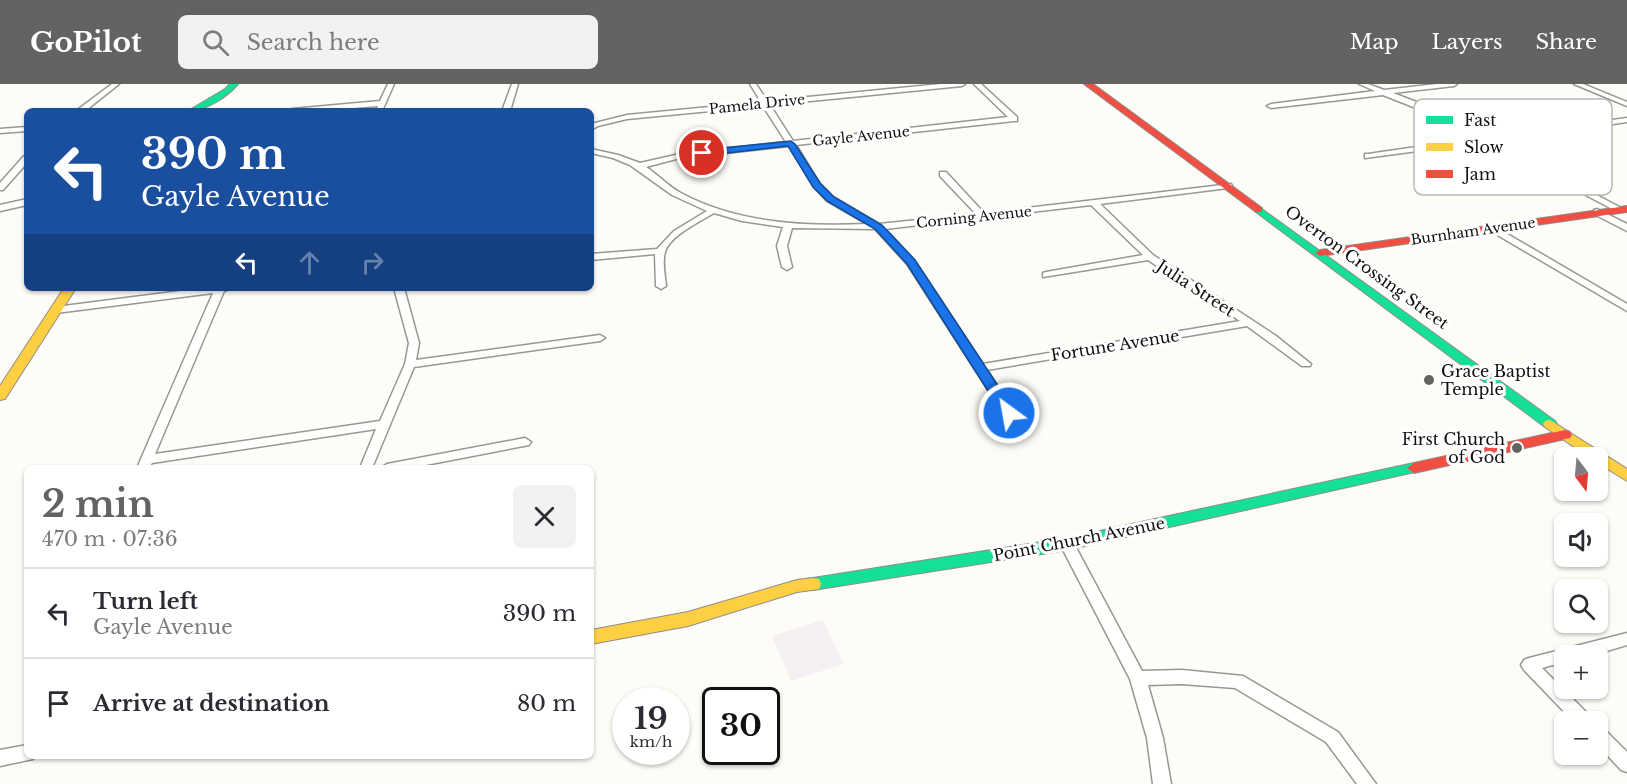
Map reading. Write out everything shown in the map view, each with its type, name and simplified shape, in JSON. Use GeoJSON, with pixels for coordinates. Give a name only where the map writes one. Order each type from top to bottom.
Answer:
{"type":"FeatureCollection","features":[{"type":"Feature","properties":{"kind":"street"},"geometry":{"type":"LineString","coordinates":[[85,108],[116,84]]}},
{"type":"Feature","properties":{"kind":"street"},"geometry":{"type":"LineString","coordinates":[[197,108],[228,91],[234,84]]}},
{"type":"Feature","properties":{"kind":"street"},"geometry":{"type":"LineString","coordinates":[[380,108],[391,84]]}},
{"type":"Feature","properties":{"kind":"street"},"geometry":{"type":"LineString","coordinates":[[507,108],[515,84]]}},
{"type":"Feature","properties":{"kind":"street"},"geometry":{"type":"LineString","coordinates":[[753,84],[817,185],[830,199],[878,227],[911,262],[1009,413]]}},
{"type":"Feature","properties":{"kind":"street","name":"Pamela Drive"},"geometry":{"type":"LineString","coordinates":[[594,126],[627,117],[962,84]]}},
{"type":"Feature","properties":{"kind":"street","name":"Gayle Avenue"},"geometry":{"type":"LineString","coordinates":[[638,166],[680,156],[1014,119],[977,84]]}},
{"type":"Feature","properties":{"kind":"street","name":"Overton Crossing Street"},"geometry":{"type":"LineString","coordinates":[[1088,84],[1566,435],[1627,476]]}},
{"type":"Feature","properties":{"kind":"street"},"geometry":{"type":"LineString","coordinates":[[1362,84],[1414,104]]}},
{"type":"Feature","properties":{"kind":"street"},"geometry":{"type":"LineString","coordinates":[[1271,106],[1454,84]]}},
{"type":"Feature","properties":{"kind":"street"},"geometry":{"type":"LineString","coordinates":[[1577,84],[1627,104]]}},
{"type":"Feature","properties":{"kind":"street"},"geometry":{"type":"LineString","coordinates":[[326,108],[382,103]]}},
{"type":"Feature","properties":{"kind":"street"},"geometry":{"type":"LineString","coordinates":[[1612,122],[1627,120]]}},
{"type":"Feature","properties":{"kind":"street"},"geometry":{"type":"LineString","coordinates":[[0,131],[24,129]]}},
{"type":"Feature","properties":{"kind":"street"},"geometry":{"type":"LineString","coordinates":[[1368,156],[1414,150]]}},
{"type":"Feature","properties":{"kind":"street","name":"Corning Avenue"},"geometry":{"type":"LineString","coordinates":[[594,152],[617,156],[638,166],[674,193],[714,210],[750,220],[788,226],[878,227],[1228,186]]}},
{"type":"Feature","properties":{"kind":"street"},"geometry":{"type":"LineString","coordinates":[[0,188],[24,161]]}},
{"type":"Feature","properties":{"kind":"street"},"geometry":{"type":"LineString","coordinates":[[943,174],[982,216]]}},
{"type":"Feature","properties":{"kind":"street"},"geometry":{"type":"LineString","coordinates":[[1596,195],[1624,209]]}},
{"type":"Feature","properties":{"kind":"street"},"geometry":{"type":"LineString","coordinates":[[0,208],[24,203]]}},
{"type":"Feature","properties":{"kind":"street","name":"Julia Street"},"geometry":{"type":"LineString","coordinates":[[1094,203],[1150,257],[1306,364]]}},
{"type":"Feature","properties":{"kind":"street","name":"Burnham Avenue"},"geometry":{"type":"LineString","coordinates":[[1320,253],[1624,209]]}},
{"type":"Feature","properties":{"kind":"street"},"geometry":{"type":"LineString","coordinates":[[594,257],[660,250],[678,232],[714,210]]}},
{"type":"Feature","properties":{"kind":"street"},"geometry":{"type":"LineString","coordinates":[[1597,212],[1627,228]]}},
{"type":"Feature","properties":{"kind":"street"},"geometry":{"type":"LineString","coordinates":[[787,267],[782,246],[788,226]]}},
{"type":"Feature","properties":{"kind":"street"},"geometry":{"type":"LineString","coordinates":[[1492,228],[1627,308]]}},
{"type":"Feature","properties":{"kind":"street"},"geometry":{"type":"LineString","coordinates":[[660,250],[661,286]]}},
{"type":"Feature","properties":{"kind":"street"},"geometry":{"type":"LineString","coordinates":[[1046,275],[1150,257]]}},
{"type":"Feature","properties":{"kind":"street"},"geometry":{"type":"LineString","coordinates":[[0,396],[68,291]]}},
{"type":"Feature","properties":{"kind":"street"},"geometry":{"type":"LineString","coordinates":[[56,310],[208,291]]}},
{"type":"Feature","properties":{"kind":"street"},"geometry":{"type":"LineString","coordinates":[[145,464],[223,291]]}},
{"type":"Feature","properties":{"kind":"street"},"geometry":{"type":"LineString","coordinates":[[367,465],[410,364],[414,343],[400,291]]}},
{"type":"Feature","properties":{"kind":"street","name":"Fortune Avenue"},"geometry":{"type":"LineString","coordinates":[[980,368],[1249,323]]}},
{"type":"Feature","properties":{"kind":"street"},"geometry":{"type":"LineString","coordinates":[[410,364],[600,338]]}},
{"type":"Feature","properties":{"kind":"street"},"geometry":{"type":"LineString","coordinates":[[145,464],[385,424]]}},
{"type":"Feature","properties":{"kind":"street","name":"Point Church Avenue"},"geometry":{"type":"LineString","coordinates":[[594,636],[688,619],[797,586],[1067,544],[1566,435]]}},
{"type":"Feature","properties":{"kind":"street"},"geometry":{"type":"LineString","coordinates":[[403,465],[525,442]]}},
{"type":"Feature","properties":{"kind":"street"},"geometry":{"type":"LineString","coordinates":[[1067,544],[1138,678],[1155,738],[1162,784]]}},
{"type":"Feature","properties":{"kind":"street"},"geometry":{"type":"LineString","coordinates":[[1605,645],[1627,639]]}},
{"type":"Feature","properties":{"kind":"street"},"geometry":{"type":"LineString","coordinates":[[1554,659],[1529,665],[1554,690]]}},
{"type":"Feature","properties":{"kind":"street"},"geometry":{"type":"LineString","coordinates":[[1138,678],[1182,676],[1238,681],[1332,737],[1367,784]]}},
{"type":"Feature","properties":{"kind":"street"},"geometry":{"type":"LineString","coordinates":[[1562,699],[1574,711]]}},
{"type":"Feature","properties":{"kind":"street"},"geometry":{"type":"LineString","coordinates":[[1608,744],[1627,764]]}},
{"type":"Feature","properties":{"kind":"street"},"geometry":{"type":"LineString","coordinates":[[0,758],[24,754]]}},
{"type":"Feature","properties":{"kind":"shaded area"},"geometry":{"type":"Polygon","coordinates":[[[823,620],[844,664],[791,681],[772,636],[823,620]]]}},
{"type":"Feature","properties":{"kind":"traffic: fast"},"geometry":{"type":"LineString","coordinates":[[197,108],[228,91],[234,84]]}},
{"type":"Feature","properties":{"kind":"traffic: fast"},"geometry":{"type":"LineString","coordinates":[[1259,210],[1550,424]]}},
{"type":"Feature","properties":{"kind":"traffic: fast"},"geometry":{"type":"LineString","coordinates":[[813,584],[1067,544],[1414,468]]}},
{"type":"Feature","properties":{"kind":"traffic: slow"},"geometry":{"type":"LineString","coordinates":[[0,396],[68,291]]}},
{"type":"Feature","properties":{"kind":"traffic: slow"},"geometry":{"type":"LineString","coordinates":[[1550,424],[1627,476]]}},
{"type":"Feature","properties":{"kind":"traffic: slow"},"geometry":{"type":"LineString","coordinates":[[594,636],[688,619],[797,586],[813,584]]}},
{"type":"Feature","properties":{"kind":"traffic: jam"},"geometry":{"type":"LineString","coordinates":[[1088,84],[1259,210]]}},
{"type":"Feature","properties":{"kind":"traffic: jam"},"geometry":{"type":"LineString","coordinates":[[1320,253],[1627,209]]}},
{"type":"Feature","properties":{"kind":"traffic: jam"},"geometry":{"type":"LineString","coordinates":[[1414,468],[1565,435]]}},
{"type":"Feature","properties":{"kind":"place","name":"Grace Baptist Temple"},"geometry":{"type":"Point","coordinates":[1429,380]}},
{"type":"Feature","properties":{"kind":"place","name":"First Church of God"},"geometry":{"type":"Point","coordinates":[1517,448]}},
{"type":"Feature","properties":{"kind":"route"},"geometry":{"type":"LineString","coordinates":[[702,153],[791,144],[817,185],[830,199],[878,227],[911,262],[1009,413]]}}]}
